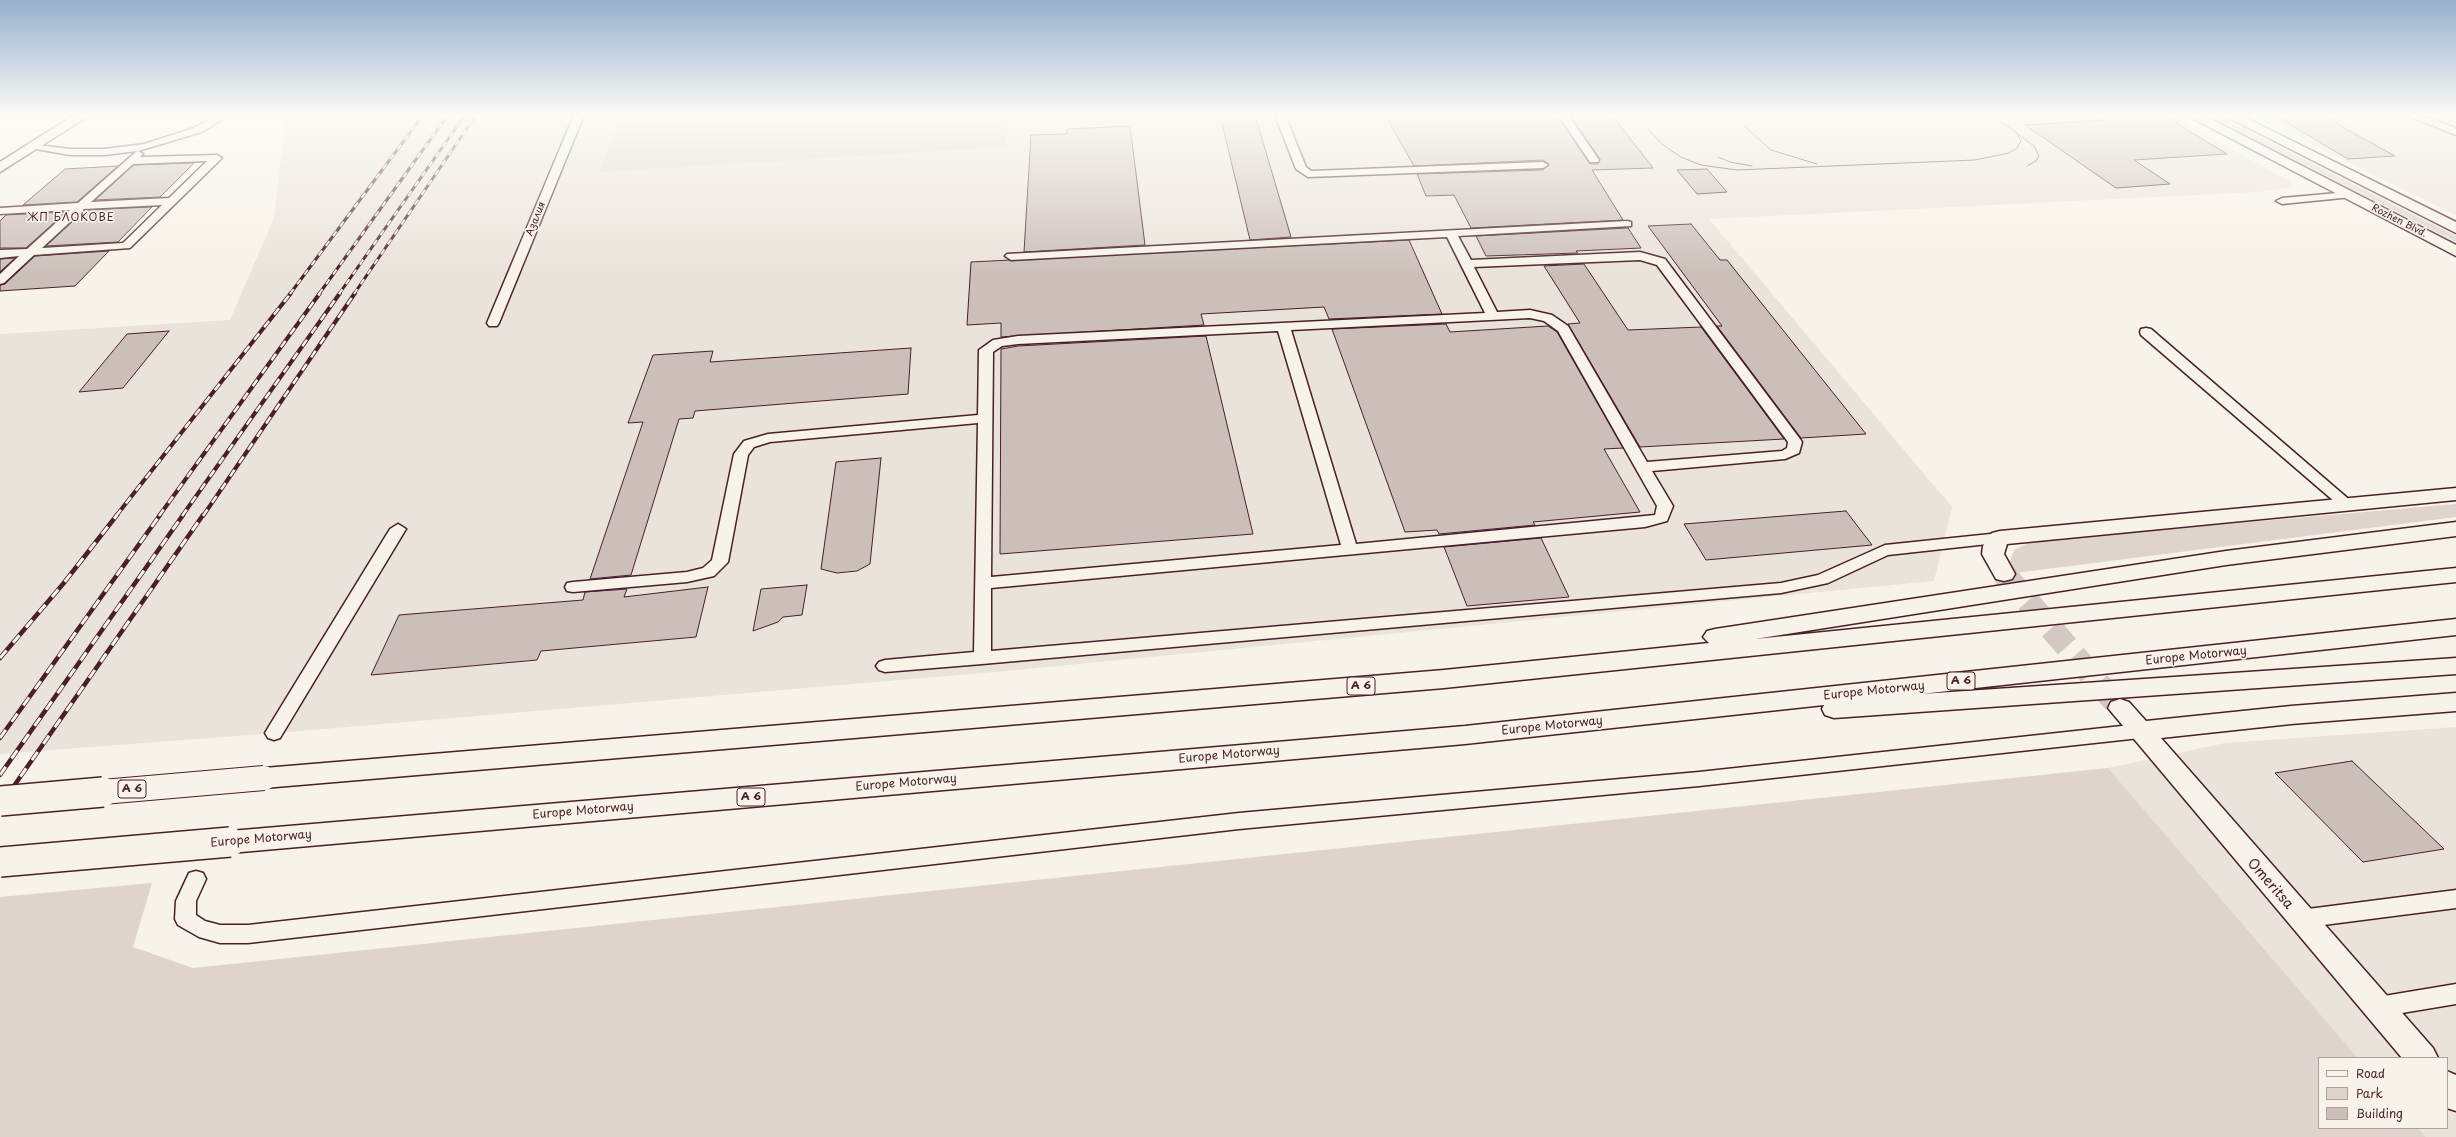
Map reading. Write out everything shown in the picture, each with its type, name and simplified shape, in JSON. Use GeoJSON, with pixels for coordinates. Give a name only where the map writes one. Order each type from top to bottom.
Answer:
{"type":"FeatureCollection","features":[{"type":"Feature","properties":{"kind":"main road","name":"Rozhen Blvd."},"geometry":{"type":"LineString","coordinates":[[2296,168],[2456,251]]}},
{"type":"Feature","properties":{"kind":"main road","name":"Rozhen Blvd."},"geometry":{"type":"LineString","coordinates":[[2336,168],[2456,228]]}},
{"type":"Feature","properties":{"kind":"main road"},"geometry":{"type":"LineString","coordinates":[[2004,574],[1993,554],[1994,546],[2000,538],[2456,494]]}},
{"type":"Feature","properties":{"kind":"main road"},"geometry":{"type":"LineString","coordinates":[[1444,679],[2226,558],[2456,528]]}},
{"type":"Feature","properties":{"kind":"main road","name":"A 6"},"geometry":{"type":"LineString","coordinates":[[0,801],[1444,679],[2456,575]]}},
{"type":"Feature","properties":{"kind":"main road","name":"Europe Motorway"},"geometry":{"type":"LineString","coordinates":[[0,862],[1465,735],[2456,628]]}},
{"type":"Feature","properties":{"kind":"main road"},"geometry":{"type":"LineString","coordinates":[[1465,735],[2456,666]]}},
{"type":"Feature","properties":{"kind":"main road"},"geometry":{"type":"LineString","coordinates":[[2140,731],[2291,715],[2456,702]]}},
{"type":"Feature","properties":{"kind":"main road","name":"Omeritsa"},"geometry":{"type":"LineString","coordinates":[[2120,708],[2300,919],[2421,1057]]}},
{"type":"Feature","properties":{"kind":"main road"},"geometry":{"type":"LineString","coordinates":[[2448,1087],[2456,1096]]}},
{"type":"Feature","properties":{"kind":"lane"},"geometry":{"type":"LineString","coordinates":[[0,280],[122,168]]}},
{"type":"Feature","properties":{"kind":"lane"},"geometry":{"type":"LineString","coordinates":[[0,254],[126,246],[207,168]]}},
{"type":"Feature","properties":{"kind":"lane","name":"Азалия"},"geometry":{"type":"LineString","coordinates":[[493,324],[557,168]]}},
{"type":"Feature","properties":{"kind":"lane"},"geometry":{"type":"LineString","coordinates":[[1301,168],[1308,174],[1319,175],[1474,168]]}},
{"type":"Feature","properties":{"kind":"lane"},"geometry":{"type":"LineString","coordinates":[[2282,201],[2348,195]]}},
{"type":"Feature","properties":{"kind":"lane"},"geometry":{"type":"LineString","coordinates":[[0,211],[173,201]]}},
{"type":"Feature","properties":{"kind":"lane"},"geometry":{"type":"LineString","coordinates":[[1011,256],[1627,224]]}},
{"type":"Feature","properties":{"kind":"lane"},"geometry":{"type":"LineString","coordinates":[[1451,232],[1492,316]]}},
{"type":"Feature","properties":{"kind":"lane"},"geometry":{"type":"LineString","coordinates":[[1466,264],[1640,256],[1653,258],[1661,262],[1795,442],[1794,450],[1785,455],[1643,467]]}},
{"type":"Feature","properties":{"kind":"lane"},"geometry":{"type":"LineString","coordinates":[[982,658],[986,350],[998,343],[1018,340],[1530,314],[1548,318],[1563,329],[1665,506],[1662,518],[1645,522],[984,583]]}},
{"type":"Feature","properties":{"kind":"lane"},"geometry":{"type":"LineString","coordinates":[[1283,326],[1350,549]]}},
{"type":"Feature","properties":{"kind":"lane"},"geometry":{"type":"LineString","coordinates":[[2146,332],[2347,505]]}},
{"type":"Feature","properties":{"kind":"lane"},"geometry":{"type":"LineString","coordinates":[[573,588],[687,576],[708,572],[720,562],[741,454],[749,444],[768,438],[986,418]]}},
{"type":"Feature","properties":{"kind":"lane"},"geometry":{"type":"LineString","coordinates":[[274,733],[398,529]]}},
{"type":"Feature","properties":{"kind":"lane"},"geometry":{"type":"LineString","coordinates":[[884,666],[1781,588],[1822,578],[1885,550],[2000,538]]}},
{"type":"Feature","properties":{"kind":"lane"},"geometry":{"type":"LineString","coordinates":[[196,879],[186,901],[185,919],[199,928],[220,934],[248,934],[1239,821],[1700,779],[2140,731]]}},
{"type":"Feature","properties":{"kind":"lane"},"geometry":{"type":"LineString","coordinates":[[2300,919],[2456,899]]}},
{"type":"Feature","properties":{"kind":"lane"},"geometry":{"type":"LineString","coordinates":[[2378,1007],[2456,994]]}},
{"type":"Feature","properties":{"kind":"shaded area"},"geometry":{"type":"Polygon","coordinates":[[[280,168],[2266,168],[2290,181],[2293,187],[2258,192],[1709,219],[1952,507],[1934,581],[1006,671],[289,732],[0,754],[0,334],[230,320],[274,218],[280,168]]]}},
{"type":"Feature","properties":{"kind":"shaded area"},"geometry":{"type":"Polygon","coordinates":[[[2360,168],[2456,168],[2456,215],[2360,168]]]}},
{"type":"Feature","properties":{"kind":"shaded area"},"geometry":{"type":"Polygon","coordinates":[[[2456,727],[2456,1137],[2426,1137],[2419,1129],[2448,1129],[2448,1057],[2357,1057],[2108,768],[2225,743],[2456,727]]]}},
{"type":"Feature","properties":{"kind":"green space"},"geometry":{"type":"Polygon","coordinates":[[[601,168],[663,168],[599,172],[601,168]]]}},
{"type":"Feature","properties":{"kind":"green space"},"geometry":{"type":"Polygon","coordinates":[[[2310,168],[2321,168],[2456,236],[2456,242],[2310,168]]]}},
{"type":"Feature","properties":{"kind":"green space"},"geometry":{"type":"Polygon","coordinates":[[[2456,504],[2456,517],[2015,573],[2010,562],[2014,550],[2033,541],[2456,504]]]}},
{"type":"Feature","properties":{"kind":"green space"},"geometry":{"type":"Polygon","coordinates":[[[2108,768],[2357,1057],[2318,1057],[2318,1129],[2419,1129],[2426,1137],[0,1137],[0,897],[152,883],[133,947],[193,968],[2108,768]]]}},
{"type":"Feature","properties":{"kind":"building"},"geometry":{"type":"Polygon","coordinates":[[[116,168],[77,202],[23,205],[65,169],[116,168]]]}},
{"type":"Feature","properties":{"kind":"building"},"geometry":{"type":"Polygon","coordinates":[[[131,168],[189,168],[160,197],[95,200],[131,168]]]}},
{"type":"Feature","properties":{"kind":"building"},"geometry":{"type":"Polygon","coordinates":[[[1029,168],[1135,168],[1145,245],[1024,252],[1029,168]]]}},
{"type":"Feature","properties":{"kind":"building"},"geometry":{"type":"Polygon","coordinates":[[[1233,168],[1271,168],[1291,237],[1250,240],[1233,168]]]}},
{"type":"Feature","properties":{"kind":"building"},"geometry":{"type":"Polygon","coordinates":[[[1545,168],[1651,168],[1592,170],[1623,220],[1471,228],[1454,195],[1426,196],[1417,174],[1543,170],[1545,168]]]}},
{"type":"Feature","properties":{"kind":"building"},"geometry":{"type":"Polygon","coordinates":[[[2087,168],[2146,168],[2170,184],[2116,188],[2087,168]]]}},
{"type":"Feature","properties":{"kind":"building"},"geometry":{"type":"Polygon","coordinates":[[[1707,169],[1727,192],[1697,194],[1677,170],[1707,169]]]}},
{"type":"Feature","properties":{"kind":"building"},"geometry":{"type":"Polygon","coordinates":[[[152,207],[118,242],[46,246],[85,210],[152,207]]]}},
{"type":"Feature","properties":{"kind":"building"},"geometry":{"type":"Polygon","coordinates":[[[66,212],[26,248],[0,248],[0,221],[6,215],[66,212]]]}},
{"type":"Feature","properties":{"kind":"building"},"geometry":{"type":"Polygon","coordinates":[[[1691,224],[1720,260],[1727,260],[1866,434],[1801,438],[1717,326],[1722,326],[1648,226],[1691,224]]]}},
{"type":"Feature","properties":{"kind":"building"},"geometry":{"type":"Polygon","coordinates":[[[1628,228],[1641,248],[1576,251],[1578,253],[1486,256],[1476,236],[1628,228]]]}},
{"type":"Feature","properties":{"kind":"building"},"geometry":{"type":"Polygon","coordinates":[[[1409,240],[1442,314],[1329,319],[1324,307],[1201,314],[1204,325],[1001,337],[1001,323],[967,325],[971,262],[1409,240]]]}},
{"type":"Feature","properties":{"kind":"building"},"geometry":{"type":"Polygon","coordinates":[[[109,251],[75,286],[0,291],[0,285],[5,284],[35,256],[109,251]]]}},
{"type":"Feature","properties":{"kind":"building"},"geometry":{"type":"Polygon","coordinates":[[[15,258],[0,272],[0,259],[15,258]]]}},
{"type":"Feature","properties":{"kind":"building"},"geometry":{"type":"Polygon","coordinates":[[[1584,264],[1628,330],[1701,327],[1784,439],[1640,447],[1568,324],[1580,323],[1544,266],[1584,264]]]}},
{"type":"Feature","properties":{"kind":"building"},"geometry":{"type":"Polygon","coordinates":[[[1446,324],[1450,332],[1548,326],[1557,332],[1623,448],[1604,449],[1640,512],[1533,522],[1535,525],[1439,534],[1437,530],[1405,532],[1332,329],[1446,324]]]}},
{"type":"Feature","properties":{"kind":"building"},"geometry":{"type":"Polygon","coordinates":[[[169,331],[123,388],[79,392],[127,334],[169,331]]]}},
{"type":"Feature","properties":{"kind":"building"},"geometry":{"type":"Polygon","coordinates":[[[1206,336],[1253,534],[1000,554],[1001,349],[1018,346],[1206,336]]]}},
{"type":"Feature","properties":{"kind":"building"},"geometry":{"type":"Polygon","coordinates":[[[911,348],[908,394],[695,411],[693,418],[679,419],[631,575],[590,579],[643,422],[628,423],[653,355],[713,351],[710,362],[911,348]]]}},
{"type":"Feature","properties":{"kind":"building"},"geometry":{"type":"Polygon","coordinates":[[[881,458],[870,564],[857,571],[837,573],[821,569],[836,462],[881,458]]]}},
{"type":"Feature","properties":{"kind":"building"},"geometry":{"type":"Polygon","coordinates":[[[1846,511],[1872,545],[1706,560],[1684,524],[1846,511]]]}},
{"type":"Feature","properties":{"kind":"building"},"geometry":{"type":"Polygon","coordinates":[[[1541,538],[1569,597],[1467,606],[1444,547],[1541,538]]]}},
{"type":"Feature","properties":{"kind":"building"},"geometry":{"type":"Polygon","coordinates":[[[807,585],[802,615],[783,617],[778,622],[753,631],[761,589],[807,585]]]}},
{"type":"Feature","properties":{"kind":"building"},"geometry":{"type":"Polygon","coordinates":[[[708,587],[696,637],[541,651],[537,660],[371,675],[399,615],[583,600],[585,592],[627,589],[624,597],[708,587]]]}},
{"type":"Feature","properties":{"kind":"building"},"geometry":{"type":"Polygon","coordinates":[[[2352,761],[2444,849],[2363,862],[2275,773],[2352,761]]]}},
{"type":"Feature","properties":{"kind":"tunnel"},"geometry":{"type":"LineString","coordinates":[[2004,574],[2120,708]]}},
{"type":"Feature","properties":{"kind":"tram line"},"geometry":{"type":"LineString","coordinates":[[1723,168],[1737,170],[1783,168]]}},
{"type":"Feature","properties":{"kind":"railway"},"geometry":{"type":"LineString","coordinates":[[290,294],[384,168]]}},
{"type":"Feature","properties":{"kind":"railway"},"geometry":{"type":"LineString","coordinates":[[319,294],[410,168]]}},
{"type":"Feature","properties":{"kind":"railway"},"geometry":{"type":"LineString","coordinates":[[339,294],[428,168]]}},
{"type":"Feature","properties":{"kind":"railway"},"geometry":{"type":"LineString","coordinates":[[354,294],[440,168]]}},
{"type":"Feature","properties":{"kind":"railway"},"geometry":{"type":"LineString","coordinates":[[116,516],[291,293]]}},
{"type":"Feature","properties":{"kind":"railway"},"geometry":{"type":"LineString","coordinates":[[159,516],[320,293]]}},
{"type":"Feature","properties":{"kind":"railway"},"geometry":{"type":"LineString","coordinates":[[182,516],[340,293]]}},
{"type":"Feature","properties":{"kind":"railway"},"geometry":{"type":"LineString","coordinates":[[203,516],[355,293]]}},
{"type":"Feature","properties":{"kind":"railway"},"geometry":{"type":"LineString","coordinates":[[0,658],[63,584],[117,515]]}},
{"type":"Feature","properties":{"kind":"railway"},"geometry":{"type":"LineString","coordinates":[[0,738],[160,515]]}},
{"type":"Feature","properties":{"kind":"railway"},"geometry":{"type":"LineString","coordinates":[[0,775],[183,515]]}},
{"type":"Feature","properties":{"kind":"railway"},"geometry":{"type":"LineString","coordinates":[[9,793],[203,515]]}},
{"type":"Feature","properties":{"kind":"railway"},"geometry":{"type":"LineString","coordinates":[[0,806],[10,792]]}},
{"type":"Feature","properties":{"kind":"district","name":"ЖП БЛОКОВЕ"},"geometry":{"type":"Point","coordinates":[71,218]}}]}
